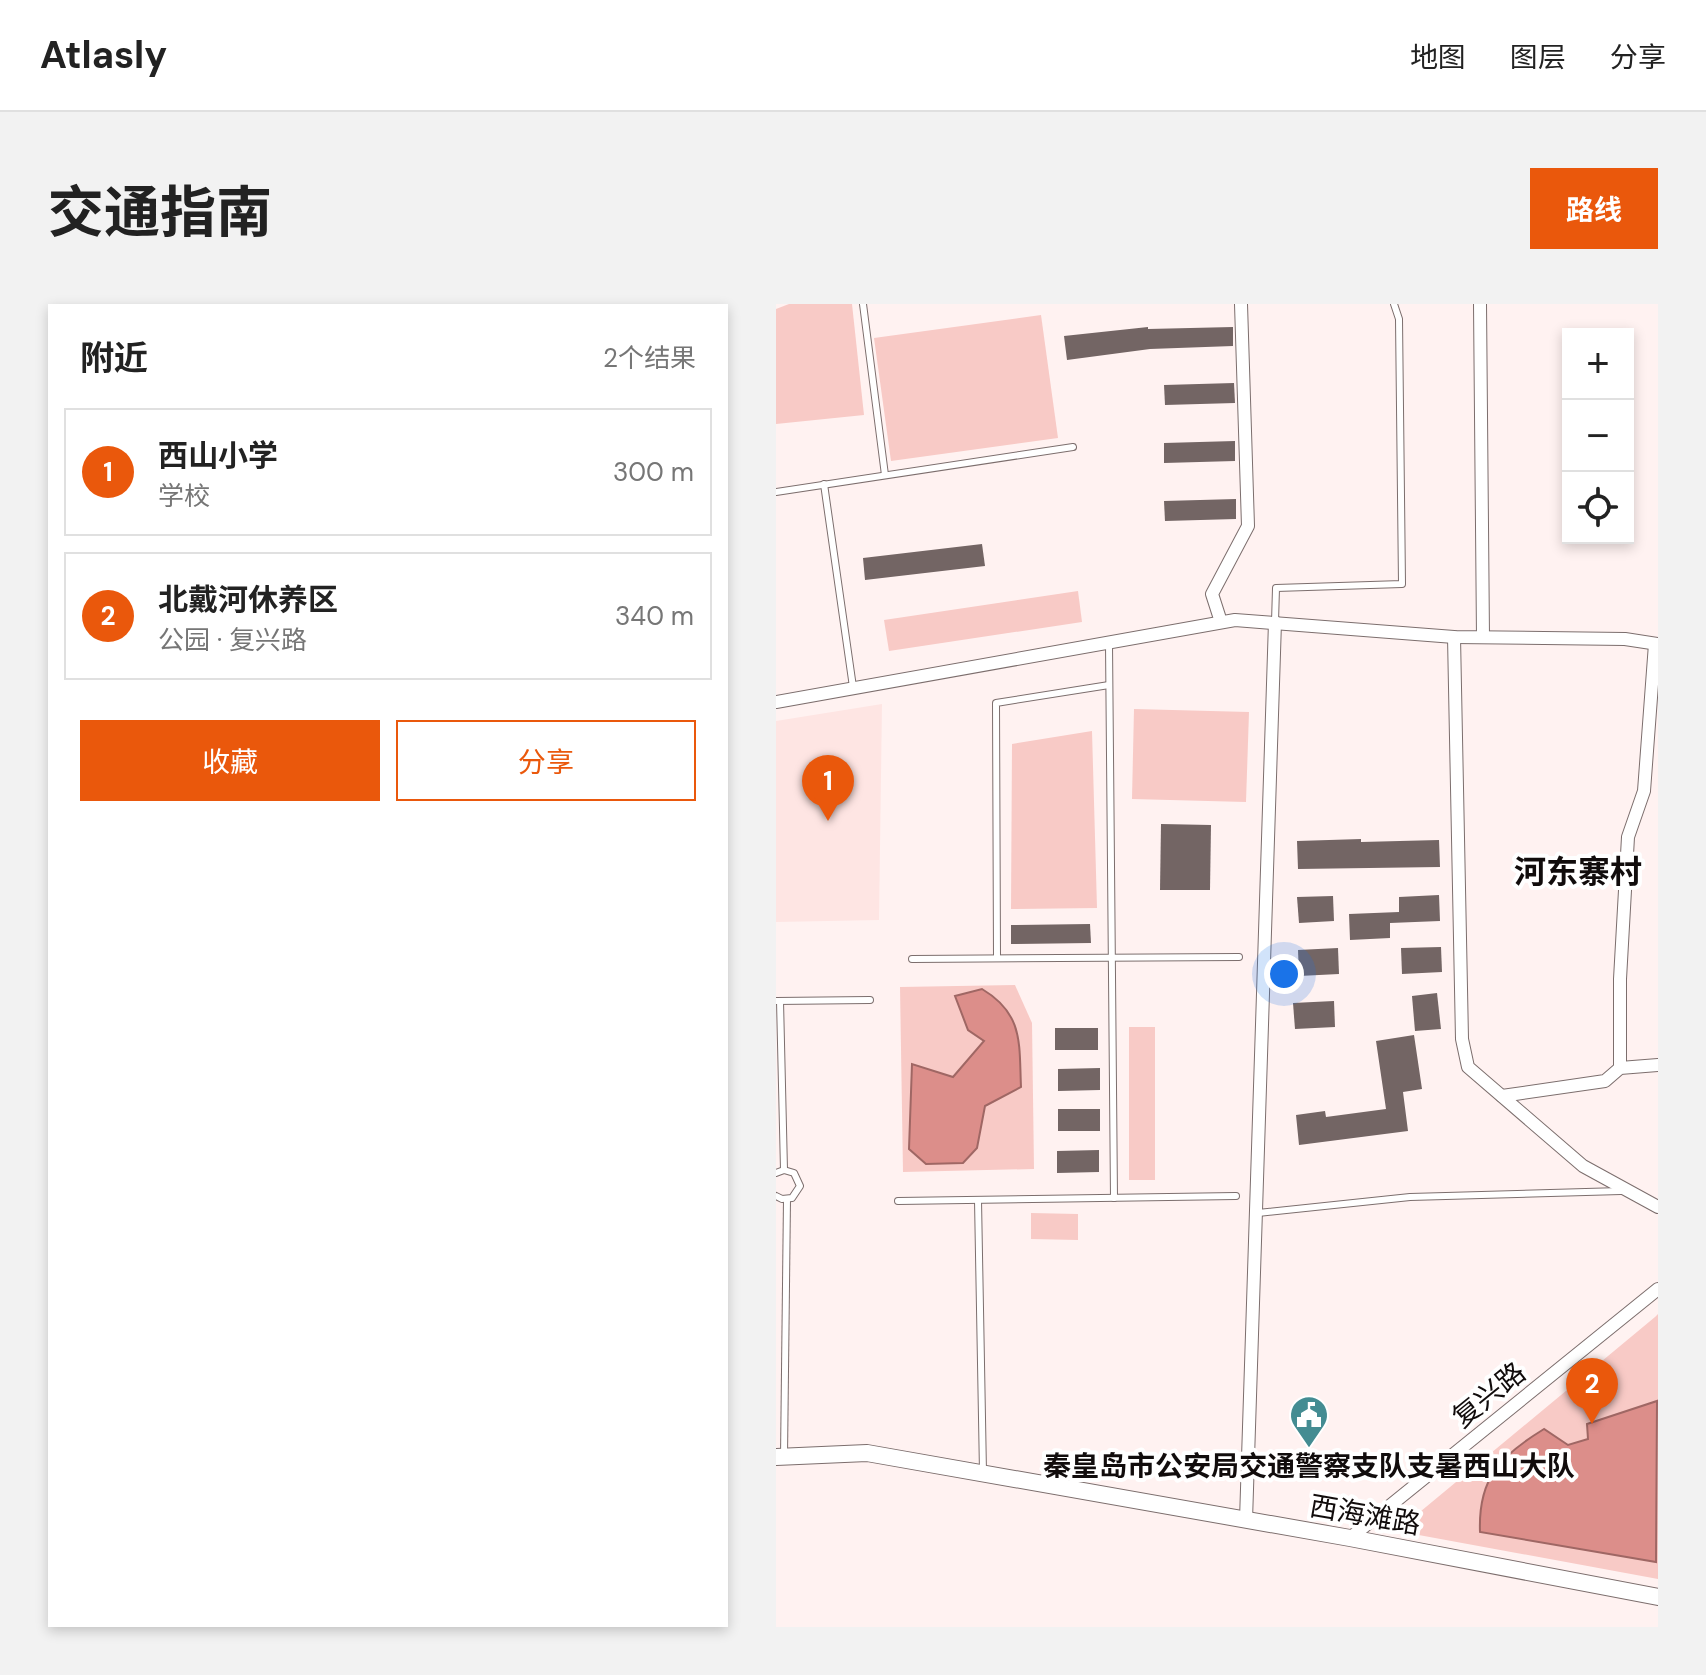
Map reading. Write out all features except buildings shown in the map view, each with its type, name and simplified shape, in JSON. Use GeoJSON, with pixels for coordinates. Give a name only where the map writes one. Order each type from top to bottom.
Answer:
{"type":"FeatureCollection","features":[{"type":"Feature","properties":{"kind":"main road","name":"西海滩路"},"geometry":{"type":"LineString","coordinates":[[780,1457],[867,1453],[1350,1538],[1658,1597]]}},
{"type":"Feature","properties":{"kind":"street"},"geometry":{"type":"LineString","coordinates":[[1221,622],[1212,594],[1248,526],[1241,304]]}},
{"type":"Feature","properties":{"kind":"street"},"geometry":{"type":"LineString","coordinates":[[1480,304],[1483,637]]}},
{"type":"Feature","properties":{"kind":"street"},"geometry":{"type":"LineString","coordinates":[[776,702],[1109,640],[1235,620],[1454,637],[1625,639],[1657,644],[1644,791],[1628,837],[1620,979],[1620,1068]]}},
{"type":"Feature","properties":{"kind":"street"},"geometry":{"type":"LineString","coordinates":[[1246,1520],[1275,622]]}},
{"type":"Feature","properties":{"kind":"street"},"geometry":{"type":"LineString","coordinates":[[1454,637],[1462,1039],[1468,1067],[1583,1166],[1658,1207]]}},
{"type":"Feature","properties":{"kind":"street"},"geometry":{"type":"LineString","coordinates":[[1502,1096],[1605,1081],[1620,1068],[1658,1065]]}},
{"type":"Feature","properties":{"kind":"street","name":"复兴路"},"geometry":{"type":"LineString","coordinates":[[1350,1538],[1658,1289]]}},
{"type":"Feature","properties":{"kind":"lane"},"geometry":{"type":"LineString","coordinates":[[863,304],[885,475]]}},
{"type":"Feature","properties":{"kind":"lane"},"geometry":{"type":"LineString","coordinates":[[1275,622],[1276,588],[1402,584],[1399,319],[1394,304]]}},
{"type":"Feature","properties":{"kind":"lane"},"geometry":{"type":"LineString","coordinates":[[776,492],[1073,447]]}},
{"type":"Feature","properties":{"kind":"lane"},"geometry":{"type":"LineString","coordinates":[[824,484],[853,687]]}},
{"type":"Feature","properties":{"kind":"lane"},"geometry":{"type":"LineString","coordinates":[[1109,640],[1114,1198]]}},
{"type":"Feature","properties":{"kind":"lane"},"geometry":{"type":"LineString","coordinates":[[997,958],[996,703],[1109,685]]}},
{"type":"Feature","properties":{"kind":"lane"},"geometry":{"type":"LineString","coordinates":[[912,959],[1239,957]]}},
{"type":"Feature","properties":{"kind":"lane"},"geometry":{"type":"LineString","coordinates":[[784,1170],[778,1001],[870,1000]]}},
{"type":"Feature","properties":{"kind":"lane"},"geometry":{"type":"LineString","coordinates":[[776,1173],[784,1170],[794,1173],[800,1186],[796,1195],[787,1199],[776,1196]]}},
{"type":"Feature","properties":{"kind":"lane"},"geometry":{"type":"LineString","coordinates":[[1258,1213],[1410,1197],[1627,1191]]}},
{"type":"Feature","properties":{"kind":"lane"},"geometry":{"type":"LineString","coordinates":[[898,1201],[1236,1196]]}},
{"type":"Feature","properties":{"kind":"lane"},"geometry":{"type":"LineString","coordinates":[[780,1457],[787,1199]]}},
{"type":"Feature","properties":{"kind":"lane"},"geometry":{"type":"LineString","coordinates":[[978,1200],[983,1474]]}},
{"type":"Feature","properties":{"kind":"shaded area"},"geometry":{"type":"Polygon","coordinates":[[[789,304],[852,304],[864,415],[776,424],[776,309],[789,304]]]}},
{"type":"Feature","properties":{"kind":"shaded area"},"geometry":{"type":"Polygon","coordinates":[[[1041,315],[1058,438],[891,461],[874,338],[1041,315]]]}},
{"type":"Feature","properties":{"kind":"shaded area"},"geometry":{"type":"Polygon","coordinates":[[[1078,591],[1082,622],[889,651],[884,620],[1078,591]]]}},
{"type":"Feature","properties":{"kind":"shaded area"},"geometry":{"type":"Polygon","coordinates":[[[882,704],[879,920],[776,922],[776,721],[882,704]]]}},
{"type":"Feature","properties":{"kind":"shaded area"},"geometry":{"type":"Polygon","coordinates":[[[1134,709],[1249,712],[1246,802],[1132,799],[1134,709]]]}},
{"type":"Feature","properties":{"kind":"shaded area"},"geometry":{"type":"Polygon","coordinates":[[[1092,731],[1097,908],[1011,909],[1012,744],[1092,731]]]}},
{"type":"Feature","properties":{"kind":"shaded area"},"geometry":{"type":"Polygon","coordinates":[[[1015,985],[1032,1023],[1034,1169],[903,1172],[900,987],[1015,985]]]}},
{"type":"Feature","properties":{"kind":"shaded area"},"geometry":{"type":"Polygon","coordinates":[[[982,989],[1006,1009],[1012,1020],[1019,1044],[1021,1087],[985,1106],[977,1148],[963,1163],[926,1164],[909,1149],[912,1064],[953,1077],[984,1041],[968,1030],[955,996],[982,989]]]}},
{"type":"Feature","properties":{"kind":"shaded area"},"geometry":{"type":"Polygon","coordinates":[[[1129,1027],[1155,1027],[1155,1180],[1129,1180],[1129,1027]]]}},
{"type":"Feature","properties":{"kind":"shaded area"},"geometry":{"type":"Polygon","coordinates":[[[1031,1213],[1078,1214],[1078,1240],[1031,1239],[1031,1213]]]}},
{"type":"Feature","properties":{"kind":"shaded area"},"geometry":{"type":"Polygon","coordinates":[[[1658,1314],[1658,1579],[1397,1531],[1655,1317],[1658,1314]]]}},
{"type":"Feature","properties":{"kind":"shaded area"},"geometry":{"type":"Polygon","coordinates":[[[1657,1401],[1656,1562],[1480,1532],[1480,1513],[1488,1483],[1495,1470],[1515,1449],[1544,1429],[1568,1445],[1588,1439],[1587,1424],[1657,1401]]]}},
{"type":"Feature","properties":{"kind":"place","name":"西山小学"},"geometry":{"type":"Point","coordinates":[828,821]}},
{"type":"Feature","properties":{"kind":"place","name":"北戴河休养区"},"geometry":{"type":"Point","coordinates":[1592,1424]}},
{"type":"Feature","properties":{"kind":"place","name":"秦皇岛市公安局交通警察支队支暑西山大队"},"geometry":{"type":"Point","coordinates":[1309,1449]}},
{"type":"Feature","properties":{"kind":"district","name":"河东寨村"},"geometry":{"type":"Point","coordinates":[1578,872]}}]}
